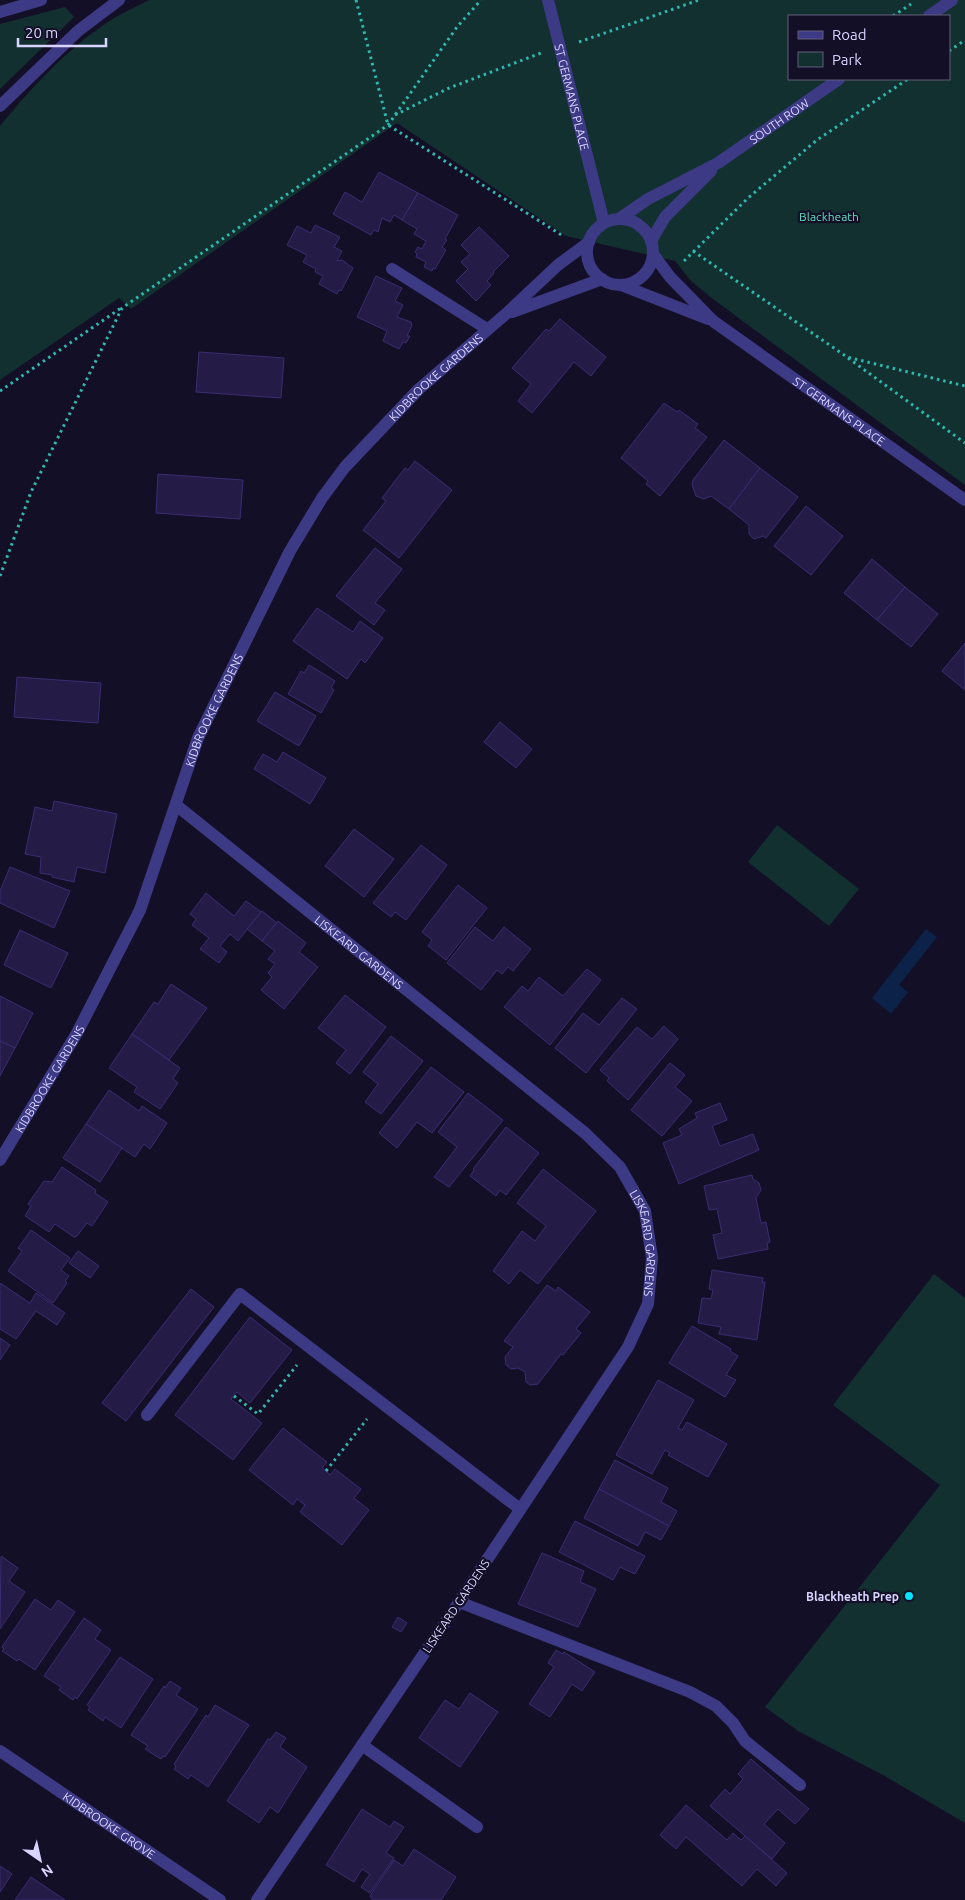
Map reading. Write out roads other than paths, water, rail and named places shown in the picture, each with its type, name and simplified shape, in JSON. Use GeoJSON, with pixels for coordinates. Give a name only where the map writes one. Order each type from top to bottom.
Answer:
{"type":"FeatureCollection","features":[{"type":"Feature","properties":{"kind":"street"},"geometry":{"type":"LineString","coordinates":[[0,12],[41,0]]}},
{"type":"Feature","properties":{"kind":"street"},"geometry":{"type":"LineString","coordinates":[[0,106],[78,31],[119,0]]}},
{"type":"Feature","properties":{"kind":"street","name":"ST GERMANS PLACE"},"geometry":{"type":"LineString","coordinates":[[548,0],[604,224]]}},
{"type":"Feature","properties":{"kind":"street"},"geometry":{"type":"LineString","coordinates":[[930,15],[952,0]]}},
{"type":"Feature","properties":{"kind":"street","name":"SOUTH ROW"},"geometry":{"type":"LineString","coordinates":[[718,162],[838,80]]}},
{"type":"Feature","properties":{"kind":"street"},"geometry":{"type":"LineString","coordinates":[[713,321],[602,279],[589,263],[589,242],[595,230],[604,224],[619,219],[648,199],[718,162]]}},
{"type":"Feature","properties":{"kind":"street"},"geometry":{"type":"LineString","coordinates":[[621,285],[634,282],[645,274],[653,254],[652,241],[665,217],[718,162]]}},
{"type":"Feature","properties":{"kind":"street"},"geometry":{"type":"LineString","coordinates":[[619,219],[639,225],[652,241]]}},
{"type":"Feature","properties":{"kind":"street"},"geometry":{"type":"LineString","coordinates":[[507,313],[558,265],[589,242]]}},
{"type":"Feature","properties":{"kind":"street"},"geometry":{"type":"LineString","coordinates":[[653,254],[670,277],[713,321]]}},
{"type":"Feature","properties":{"kind":"street"},"geometry":{"type":"LineString","coordinates":[[392,269],[487,329]]}},
{"type":"Feature","properties":{"kind":"street"},"geometry":{"type":"LineString","coordinates":[[507,313],[602,279]]}},
{"type":"Feature","properties":{"kind":"street","name":"KIDBROOKE GARDENS"},"geometry":{"type":"LineString","coordinates":[[0,1160],[77,1033],[140,910],[198,738],[290,551],[322,498],[346,467],[419,390],[507,313]]}},
{"type":"Feature","properties":{"kind":"street","name":"ST GERMANS PLACE"},"geometry":{"type":"LineString","coordinates":[[713,321],[965,500]]}},
{"type":"Feature","properties":{"kind":"street","name":"LISKEARD GARDENS"},"geometry":{"type":"LineString","coordinates":[[176,805],[585,1133],[620,1167],[645,1211],[652,1258],[648,1304],[628,1347],[459,1602],[257,1900]]}},
{"type":"Feature","properties":{"kind":"street"},"geometry":{"type":"LineString","coordinates":[[147,1414],[240,1294],[520,1509]]}},
{"type":"Feature","properties":{"kind":"street"},"geometry":{"type":"LineString","coordinates":[[459,1602],[690,1692],[716,1706],[733,1722],[745,1740],[800,1785]]}},
{"type":"Feature","properties":{"kind":"street"},"geometry":{"type":"LineString","coordinates":[[362,1745],[477,1827]]}},
{"type":"Feature","properties":{"kind":"street","name":"KIDBROOKE GROVE"},"geometry":{"type":"LineString","coordinates":[[0,1751],[220,1900]]}},
{"type":"Feature","properties":{"kind":"water"},"geometry":{"type":"Polygon","coordinates":[[[926,929],[937,937],[899,985],[908,992],[891,1014],[872,998],[926,929]]]}},
{"type":"Feature","properties":{"kind":"place","name":"Blackheath Prep"},"geometry":{"type":"Point","coordinates":[909,1596]}},
{"type":"Feature","properties":{"kind":"park label","name":"Blackheath"},"geometry":{"type":"Point","coordinates":[829,216]}}]}
